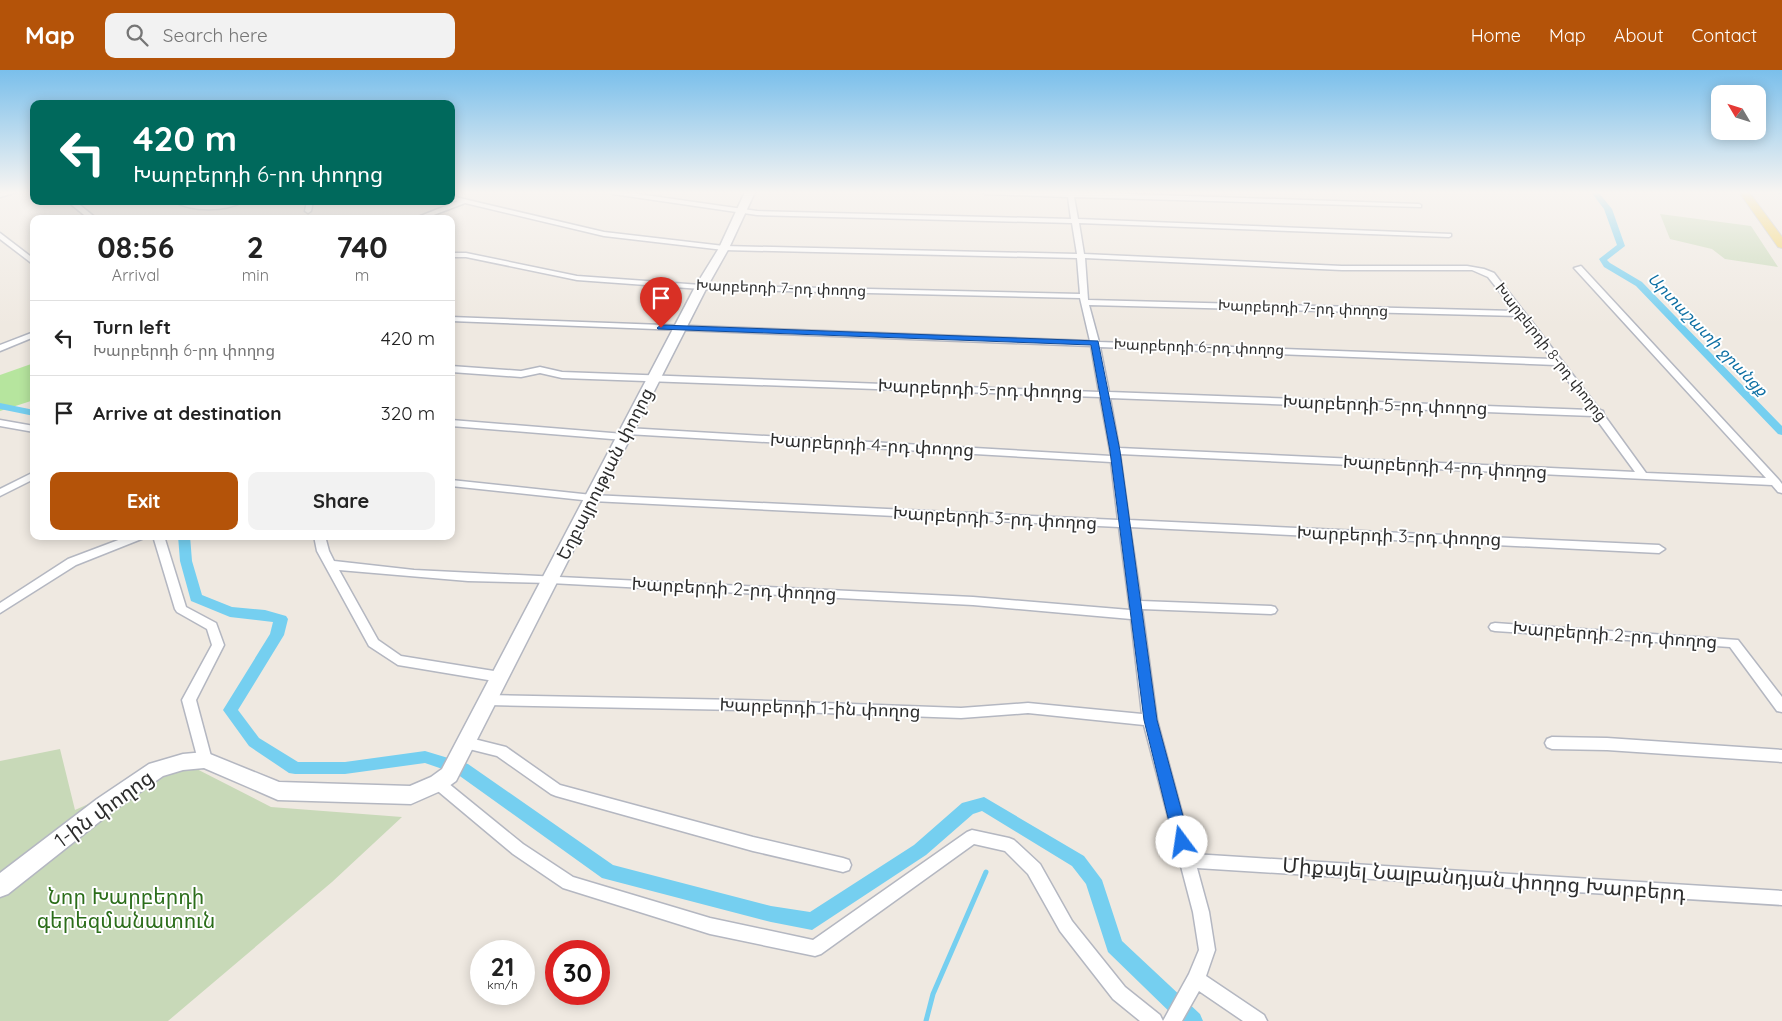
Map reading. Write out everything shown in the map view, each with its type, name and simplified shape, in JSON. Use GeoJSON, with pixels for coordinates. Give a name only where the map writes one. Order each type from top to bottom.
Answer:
{"type":"FeatureCollection","features":[{"type":"Feature","properties":{"kind":"main road"},"geometry":{"type":"LineString","coordinates":[[443,779],[463,750]]}},
{"type":"Feature","properties":{"kind":"street"},"geometry":{"type":"LineString","coordinates":[[0,236],[30,260]]}},
{"type":"Feature","properties":{"kind":"street","name":"Խարբերդի 8-րդ փողոց"},"geometry":{"type":"LineString","coordinates":[[624,236],[724,248],[1081,256],[1342,268],[1452,269],[1466,267],[1483,270],[1491,275],[1557,362],[1600,413],[1643,476]]}},
{"type":"Feature","properties":{"kind":"street","name":"Եղբայրության փողոց"},"geometry":{"type":"LineString","coordinates":[[463,750],[701,287],[729,236]]}},
{"type":"Feature","properties":{"kind":"street"},"geometry":{"type":"LineString","coordinates":[[1078,236],[1084,299],[1106,394],[1116,455],[1150,720],[1201,912],[1207,950],[1196,979],[1172,1021]]}},
{"type":"Feature","properties":{"kind":"street","name":"Խարբերդի 7-րդ փողոց"},"geometry":{"type":"LineString","coordinates":[[455,255],[466,255],[577,278],[701,287],[1522,314]]}},
{"type":"Feature","properties":{"kind":"street"},"geometry":{"type":"LineString","coordinates":[[1578,268],[1778,486]]}},
{"type":"Feature","properties":{"kind":"street","name":"Խարբերդի 6-րդ փողոց"},"geometry":{"type":"LineString","coordinates":[[455,318],[1557,362]]}},
{"type":"Feature","properties":{"kind":"street"},"geometry":{"type":"LineString","coordinates":[[0,348],[30,336]]}},
{"type":"Feature","properties":{"kind":"street","name":"Խարբերդի 5-րդ փողոց"},"geometry":{"type":"LineString","coordinates":[[455,369],[521,374],[540,370],[562,374],[1600,413]]}},
{"type":"Feature","properties":{"kind":"street"},"geometry":{"type":"LineString","coordinates":[[0,423],[30,428]]}},
{"type":"Feature","properties":{"kind":"street","name":"Խարբերդի 4-րդ փողոց"},"geometry":{"type":"LineString","coordinates":[[455,423],[625,434],[1643,476],[1778,486]]}},
{"type":"Feature","properties":{"kind":"street"},"geometry":{"type":"LineString","coordinates":[[0,493],[30,477]]}},
{"type":"Feature","properties":{"kind":"street","name":"Խարբերդի 3-րդ փողոց"},"geometry":{"type":"LineString","coordinates":[[455,483],[592,498],[1658,549]]}},
{"type":"Feature","properties":{"kind":"street"},"geometry":{"type":"LineString","coordinates":[[0,609],[72,562],[130,540]]}},
{"type":"Feature","properties":{"kind":"street"},"geometry":{"type":"LineString","coordinates":[[159,540],[181,609],[212,626],[218,645],[190,700],[205,760]]}},
{"type":"Feature","properties":{"kind":"street"},"geometry":{"type":"LineString","coordinates":[[320,540],[323,551],[373,643],[398,660],[500,677]]}},
{"type":"Feature","properties":{"kind":"street","name":"Խարբերդի 2-րդ փողոց"},"geometry":{"type":"LineString","coordinates":[[332,565],[410,575],[498,580],[550,579],[1136,610],[1271,610]]}},
{"type":"Feature","properties":{"kind":"street","name":"Խարբերդի 2-րդ փողոց"},"geometry":{"type":"LineString","coordinates":[[1495,627],[1734,643],[1782,707]]}},
{"type":"Feature","properties":{"kind":"street","name":"Խարբերդի 1-ին փողոց"},"geometry":{"type":"LineString","coordinates":[[488,700],[740,705],[961,713],[1028,708],[1150,720]]}},
{"type":"Feature","properties":{"kind":"street"},"geometry":{"type":"LineString","coordinates":[[1552,743],[1607,744],[1782,756]]}},
{"type":"Feature","properties":{"kind":"street"},"geometry":{"type":"LineString","coordinates":[[463,750],[501,751],[556,790],[753,844],[842,865]]}},
{"type":"Feature","properties":{"kind":"street","name":"1-ին փողոց"},"geometry":{"type":"LineString","coordinates":[[0,887],[105,805],[156,770],[183,762],[205,760],[278,791],[411,795],[443,779]]}},
{"type":"Feature","properties":{"kind":"street"},"geometry":{"type":"LineString","coordinates":[[443,779],[518,848],[569,884],[710,926],[815,948],[972,837],[1009,845],[1034,869],[1066,926],[1120,993],[1154,1021]]}},
{"type":"Feature","properties":{"kind":"street","name":"Միքայել Նալբանդյան փողոց Խարբերդ"},"geometry":{"type":"LineString","coordinates":[[1186,860],[1782,898]]}},
{"type":"Feature","properties":{"kind":"street"},"geometry":{"type":"LineString","coordinates":[[1196,979],[1258,1021]]}},
{"type":"Feature","properties":{"kind":"green space"},"geometry":{"type":"Polygon","coordinates":[[[1669,236],[1758,236],[1778,267],[1725,259],[1712,249],[1670,239],[1669,236]]]}},
{"type":"Feature","properties":{"kind":"green space"},"geometry":{"type":"Polygon","coordinates":[[[30,364],[30,401],[0,411],[0,375],[30,364]]]}},
{"type":"Feature","properties":{"kind":"green space","name":"Նոր Խարբերդի գերեզմանատուն"},"geometry":{"type":"Polygon","coordinates":[[[60,749],[75,810],[183,762],[271,807],[402,817],[332,882],[168,1021],[0,1021],[0,761],[60,749]]]}},
{"type":"Feature","properties":{"kind":"waterway","name":"Արտաշատի ջրանցք"},"geometry":{"type":"LineString","coordinates":[[1618,236],[1621,246],[1603,259],[1607,265],[1639,284],[1782,432]]}},
{"type":"Feature","properties":{"kind":"waterway","name":"Արտաշատի ջրանցք"},"geometry":{"type":"LineString","coordinates":[[0,406],[30,412]]}},
{"type":"Feature","properties":{"kind":"waterway","name":"Արտաշատի ջրանցք"},"geometry":{"type":"LineString","coordinates":[[184,540],[186,561],[196,598],[230,612],[265,615],[281,619],[277,635],[230,710],[254,742],[295,768],[345,768],[425,757],[462,769],[608,872],[771,914],[812,921],[920,850],[968,808],[984,804],[1078,861],[1093,880],[1115,946],[1193,1021]]}},
{"type":"Feature","properties":{"kind":"waterway"},"geometry":{"type":"LineString","coordinates":[[926,1021],[933,994],[986,872]]}},
{"type":"Feature","properties":{"kind":"route"},"geometry":{"type":"LineString","coordinates":[[661,328],[1095,343],[1106,394],[1115,451],[1150,720],[1182,842]]}}]}
